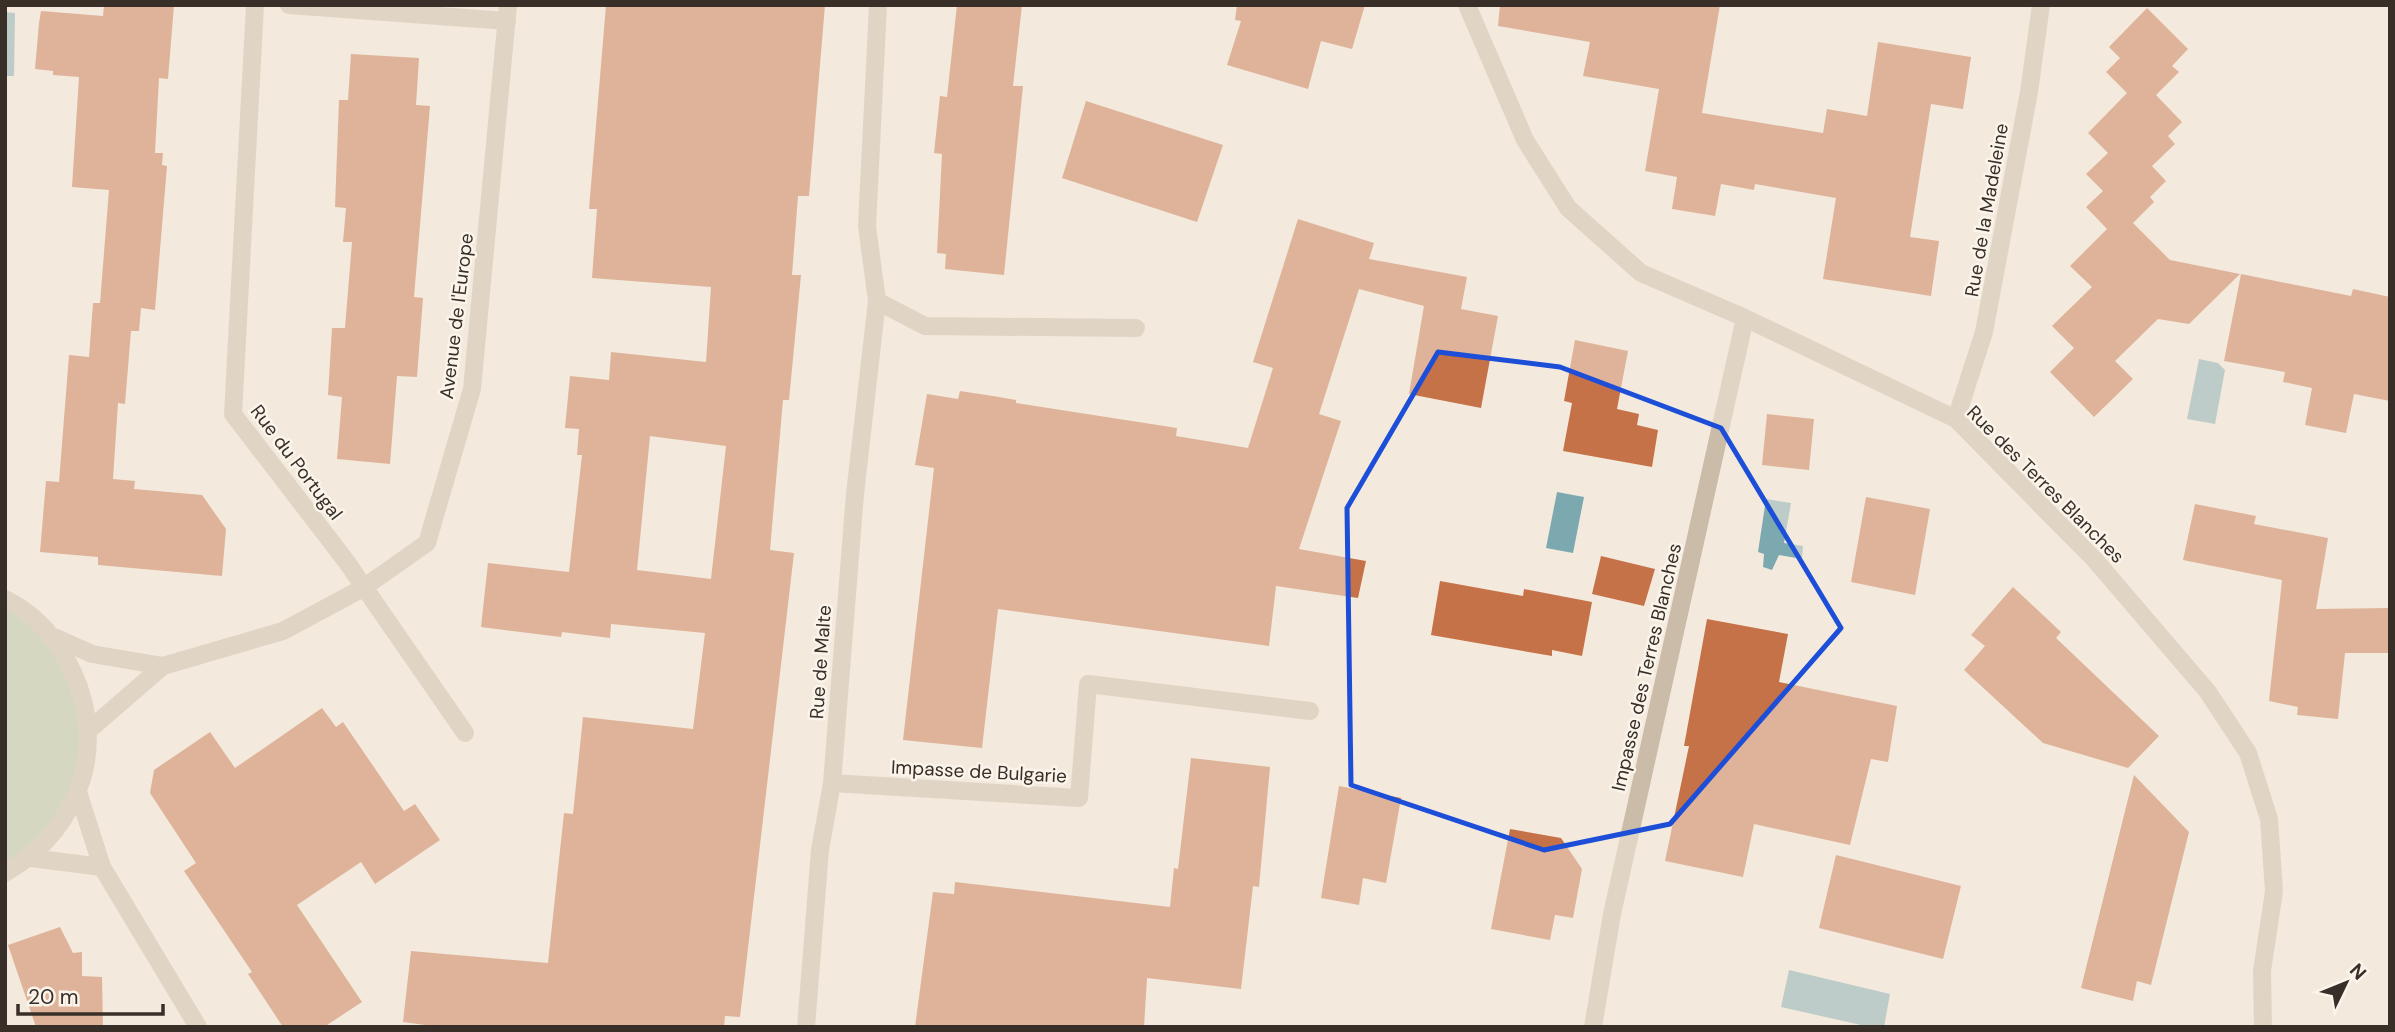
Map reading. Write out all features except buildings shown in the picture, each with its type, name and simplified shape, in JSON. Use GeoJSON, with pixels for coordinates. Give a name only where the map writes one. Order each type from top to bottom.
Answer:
{"type":"FeatureCollection","features":[{"type":"Feature","properties":{"kind":"street","name":"Rue du Portugal"},"geometry":{"type":"LineString","coordinates":[[255,5],[233,414],[363,588],[465,733]]}},
{"type":"Feature","properties":{"kind":"street"},"geometry":{"type":"LineString","coordinates":[[289,5],[508,13]]}},
{"type":"Feature","properties":{"kind":"street","name":"Rue de Malte"},"geometry":{"type":"LineString","coordinates":[[806,1027],[820,850],[832,783],[855,494],[877,301],[867,226],[878,5]]}},
{"type":"Feature","properties":{"kind":"street","name":"Rue des Terres Blanches"},"geometry":{"type":"LineString","coordinates":[[1467,5],[1525,140],[1568,208],[1641,273],[1745,318],[1956,419],[2095,561],[2208,692],[2248,753],[2269,819],[2274,891],[2262,971],[2263,1027]]}},
{"type":"Feature","properties":{"kind":"street","name":"Rue de la Madeleine"},"geometry":{"type":"LineString","coordinates":[[1956,419],[1984,332],[2029,92],[2041,5]]}},
{"type":"Feature","properties":{"kind":"street","name":"Avenue de l'Europe"},"geometry":{"type":"LineString","coordinates":[[89,730],[163,666],[283,631],[363,588],[427,543],[472,389],[508,13]]}},
{"type":"Feature","properties":{"kind":"street"},"geometry":{"type":"LineString","coordinates":[[877,301],[925,326],[1136,328]]}},
{"type":"Feature","properties":{"kind":"street","name":"Impasse des Terres Blanches"},"geometry":{"type":"LineString","coordinates":[[1593,1027],[1612,914],[1745,318]]}},
{"type":"Feature","properties":{"kind":"street"},"geometry":{"type":"LineString","coordinates":[[5,599],[23,608],[54,637],[79,681],[89,730],[87,761],[78,792],[59,828],[31,858],[5,873]]}},
{"type":"Feature","properties":{"kind":"street","name":"Avenue de l'Europe"},"geometry":{"type":"LineString","coordinates":[[54,637],[92,654],[163,666]]}},
{"type":"Feature","properties":{"kind":"street","name":"Impasse de Bulgarie"},"geometry":{"type":"LineString","coordinates":[[832,783],[1079,798],[1088,684],[1310,710]]}},
{"type":"Feature","properties":{"kind":"street"},"geometry":{"type":"LineString","coordinates":[[78,792],[102,867],[198,1027]]}},
{"type":"Feature","properties":{"kind":"street"},"geometry":{"type":"LineString","coordinates":[[31,858],[102,867]]}},
{"type":"Feature","properties":{"kind":"highlighted area"},"geometry":{"type":"Polygon","coordinates":[[[1438,352],[1560,367],[1721,428],[1841,628],[1670,824],[1544,850],[1351,785],[1347,508],[1438,352]]]}},
{"type":"Feature","properties":{"kind":"green space"},"geometry":{"type":"Polygon","coordinates":[[[5,599],[54,637],[89,730],[78,792],[5,873],[5,599]]]}},
{"type":"Feature","properties":{"kind":"water"},"geometry":{"type":"Polygon","coordinates":[[[5,12],[15,13],[14,76],[5,76],[5,12]]]}},
{"type":"Feature","properties":{"kind":"water"},"geometry":{"type":"Polygon","coordinates":[[[2199,359],[2218,363],[2225,370],[2215,424],[2187,419],[2199,359]]]}},
{"type":"Feature","properties":{"kind":"water"},"geometry":{"type":"Polygon","coordinates":[[[1557,492],[1584,497],[1573,553],[1546,548],[1557,492]]]}},
{"type":"Feature","properties":{"kind":"water"},"geometry":{"type":"Polygon","coordinates":[[[1766,499],[1791,503],[1784,543],[1803,546],[1802,559],[1779,555],[1772,570],[1763,567],[1764,554],[1758,552],[1766,499]]]}},
{"type":"Feature","properties":{"kind":"water"},"geometry":{"type":"Polygon","coordinates":[[[1789,970],[1890,994],[1884,1027],[1870,1027],[1781,1007],[1789,970]]]}}]}
